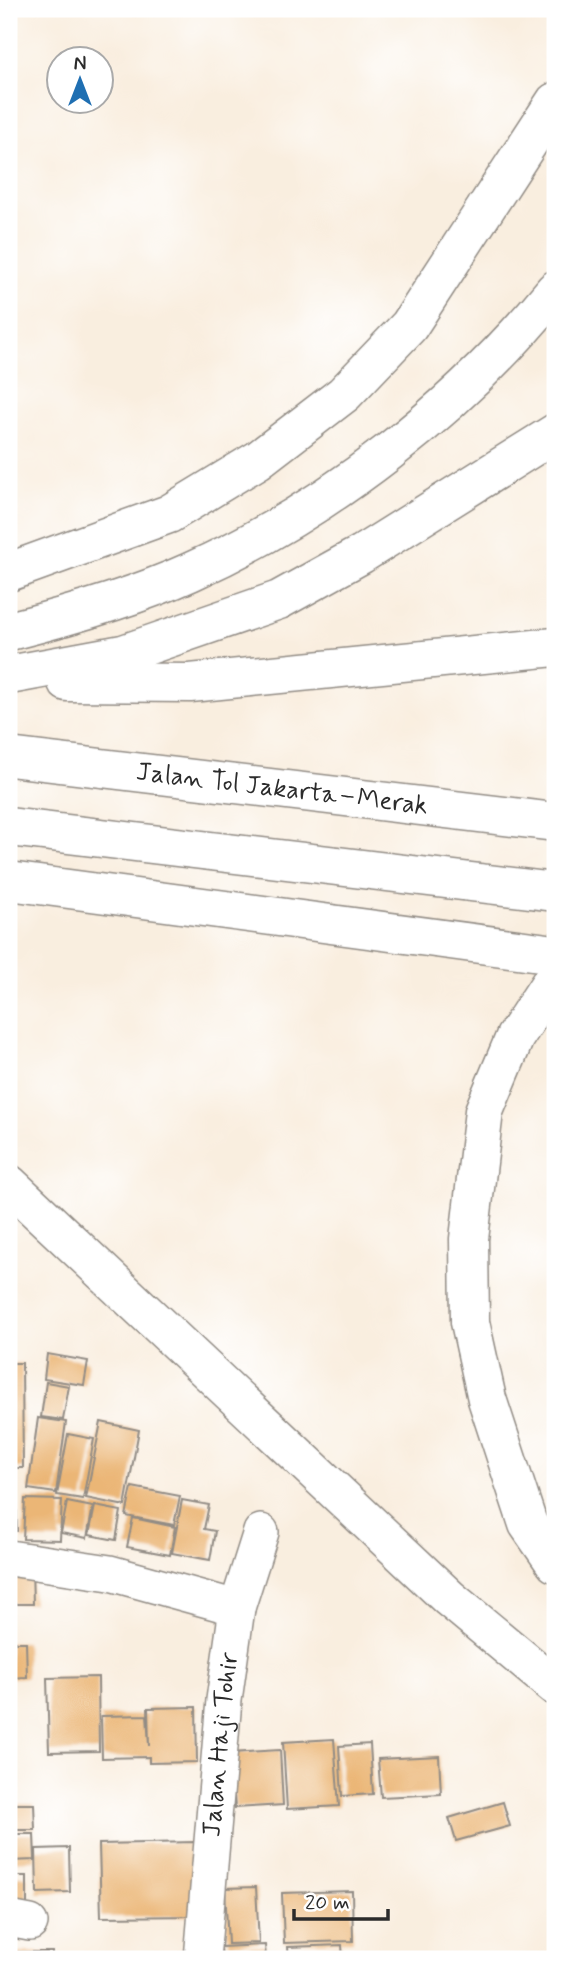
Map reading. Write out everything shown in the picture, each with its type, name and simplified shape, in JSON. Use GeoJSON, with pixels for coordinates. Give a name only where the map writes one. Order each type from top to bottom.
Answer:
{"type":"FeatureCollection","features":[{"type":"Feature","properties":{"kind":"highway"},"geometry":{"type":"LineString","coordinates":[[9,572],[169,514],[258,460],[344,394],[409,327],[555,102]]}},
{"type":"Feature","properties":{"kind":"highway"},"geometry":{"type":"LineString","coordinates":[[9,631],[60,618],[189,573],[298,515],[400,444],[523,330],[555,290]]}},
{"type":"Feature","properties":{"kind":"highway"},"geometry":{"type":"LineString","coordinates":[[9,675],[123,654],[279,600],[362,555],[555,433]]}},
{"type":"Feature","properties":{"kind":"highway"},"geometry":{"type":"LineString","coordinates":[[9,681],[190,683],[555,647]]}},
{"type":"Feature","properties":{"kind":"highway","name":"Jalan Tol Jakarta–Merak"},"geometry":{"type":"LineString","coordinates":[[9,757],[555,822]]}},
{"type":"Feature","properties":{"kind":"highway"},"geometry":{"type":"LineString","coordinates":[[9,827],[555,892]]}},
{"type":"Feature","properties":{"kind":"highway"},"geometry":{"type":"LineString","coordinates":[[9,881],[555,954]]}},
{"type":"Feature","properties":{"kind":"highway"},"geometry":{"type":"LineString","coordinates":[[555,976],[515,1037],[484,1111],[469,1239],[470,1322],[487,1399],[528,1524],[555,1563]]}},
{"type":"Feature","properties":{"kind":"highway"},"geometry":{"type":"LineString","coordinates":[[9,1184],[449,1598],[555,1686]]}},
{"type":"Feature","properties":{"kind":"street","name":"Jalan Haji Tohir"},"geometry":{"type":"LineString","coordinates":[[202,1959],[218,1754],[237,1608],[261,1532]]}},
{"type":"Feature","properties":{"kind":"street"},"geometry":{"type":"LineString","coordinates":[[9,1558],[110,1573],[237,1608]]}},
{"type":"Feature","properties":{"kind":"building"},"geometry":{"type":"Polygon","coordinates":[[[47,1354],[88,1361],[84,1385],[44,1379],[47,1354]]]}},
{"type":"Feature","properties":{"kind":"building"},"geometry":{"type":"Polygon","coordinates":[[[9,1363],[22,1363],[23,1468],[9,1468],[9,1363]]]}},
{"type":"Feature","properties":{"kind":"building"},"geometry":{"type":"Polygon","coordinates":[[[46,1382],[69,1386],[63,1420],[41,1417],[46,1382]]]}},
{"type":"Feature","properties":{"kind":"building"},"geometry":{"type":"Polygon","coordinates":[[[38,1418],[66,1422],[56,1493],[28,1489],[38,1418]]]}},
{"type":"Feature","properties":{"kind":"building"},"geometry":{"type":"Polygon","coordinates":[[[101,1422],[139,1430],[125,1506],[86,1498],[101,1422]]]}},
{"type":"Feature","properties":{"kind":"building"},"geometry":{"type":"Polygon","coordinates":[[[68,1434],[94,1439],[83,1499],[57,1495],[68,1434]]]}},
{"type":"Feature","properties":{"kind":"building"},"geometry":{"type":"Polygon","coordinates":[[[132,1487],[180,1496],[174,1525],[126,1516],[132,1487]]]}},
{"type":"Feature","properties":{"kind":"building"},"geometry":{"type":"Polygon","coordinates":[[[16,1491],[17,1531],[9,1531],[9,1492],[16,1491]]]}},
{"type":"Feature","properties":{"kind":"building"},"geometry":{"type":"Polygon","coordinates":[[[25,1499],[62,1500],[60,1540],[23,1539],[25,1499]]]}},
{"type":"Feature","properties":{"kind":"building"},"geometry":{"type":"Polygon","coordinates":[[[182,1500],[209,1505],[204,1529],[215,1531],[210,1560],[172,1553],[182,1500]]]}},
{"type":"Feature","properties":{"kind":"building"},"geometry":{"type":"Polygon","coordinates":[[[67,1502],[93,1507],[87,1538],[61,1533],[67,1502]]]}},
{"type":"Feature","properties":{"kind":"building"},"geometry":{"type":"Polygon","coordinates":[[[95,1506],[121,1511],[116,1540],[89,1535],[95,1506]]]}},
{"type":"Feature","properties":{"kind":"building"},"geometry":{"type":"Polygon","coordinates":[[[133,1518],[175,1527],[170,1555],[127,1547],[133,1518]]]}},
{"type":"Feature","properties":{"kind":"building"},"geometry":{"type":"Polygon","coordinates":[[[32,1568],[33,1604],[9,1604],[9,1569],[32,1568]]]}},
{"type":"Feature","properties":{"kind":"building"},"geometry":{"type":"Polygon","coordinates":[[[9,1642],[26,1642],[27,1677],[9,1678],[9,1642]]]}},
{"type":"Feature","properties":{"kind":"building"},"geometry":{"type":"Polygon","coordinates":[[[98,1677],[99,1751],[49,1752],[47,1678],[98,1677]]]}},
{"type":"Feature","properties":{"kind":"building"},"geometry":{"type":"Polygon","coordinates":[[[196,1707],[197,1762],[149,1763],[149,1757],[102,1758],[101,1716],[147,1715],[149,1746],[148,1708],[196,1707]]]}},
{"type":"Feature","properties":{"kind":"building"},"geometry":{"type":"Polygon","coordinates":[[[334,1739],[339,1806],[287,1809],[283,1742],[334,1739]]]}},
{"type":"Feature","properties":{"kind":"building"},"geometry":{"type":"Polygon","coordinates":[[[370,1744],[373,1794],[342,1796],[339,1746],[370,1744]]]}},
{"type":"Feature","properties":{"kind":"building"},"geometry":{"type":"Polygon","coordinates":[[[280,1750],[283,1805],[235,1808],[231,1753],[280,1750]]]}},
{"type":"Feature","properties":{"kind":"building"},"geometry":{"type":"Polygon","coordinates":[[[439,1756],[441,1794],[381,1797],[378,1759],[439,1756]]]}},
{"type":"Feature","properties":{"kind":"building"},"geometry":{"type":"Polygon","coordinates":[[[503,1802],[510,1826],[456,1841],[449,1818],[503,1802]]]}},
{"type":"Feature","properties":{"kind":"building"},"geometry":{"type":"Polygon","coordinates":[[[9,1804],[34,1804],[35,1830],[9,1830],[9,1804]]]}},
{"type":"Feature","properties":{"kind":"building"},"geometry":{"type":"Polygon","coordinates":[[[9,1834],[34,1834],[35,1860],[9,1861],[9,1834]]]}},
{"type":"Feature","properties":{"kind":"building"},"geometry":{"type":"Polygon","coordinates":[[[196,1842],[198,1916],[101,1917],[99,1844],[196,1842]]]}},
{"type":"Feature","properties":{"kind":"building"},"geometry":{"type":"Polygon","coordinates":[[[69,1848],[70,1892],[37,1893],[36,1849],[69,1848]]]}},
{"type":"Feature","properties":{"kind":"building"},"geometry":{"type":"Polygon","coordinates":[[[9,1876],[27,1876],[27,1904],[9,1905],[9,1876]]]}},
{"type":"Feature","properties":{"kind":"building"},"geometry":{"type":"Polygon","coordinates":[[[256,1887],[259,1943],[228,1944],[225,1888],[256,1887]]]}},
{"type":"Feature","properties":{"kind":"building"},"geometry":{"type":"Polygon","coordinates":[[[352,1891],[353,1941],[284,1943],[282,1893],[352,1891]]]}},
{"type":"Feature","properties":{"kind":"building"},"geometry":{"type":"Polygon","coordinates":[[[265,1945],[266,1959],[222,1959],[221,1947],[265,1945]]]}},
{"type":"Feature","properties":{"kind":"building"},"geometry":{"type":"Polygon","coordinates":[[[342,1945],[343,1959],[289,1959],[288,1947],[342,1945]]]}},
{"type":"Feature","properties":{"kind":"building"},"geometry":{"type":"Polygon","coordinates":[[[15,1952],[52,1952],[52,1959],[15,1959],[15,1952]]]}}]}
